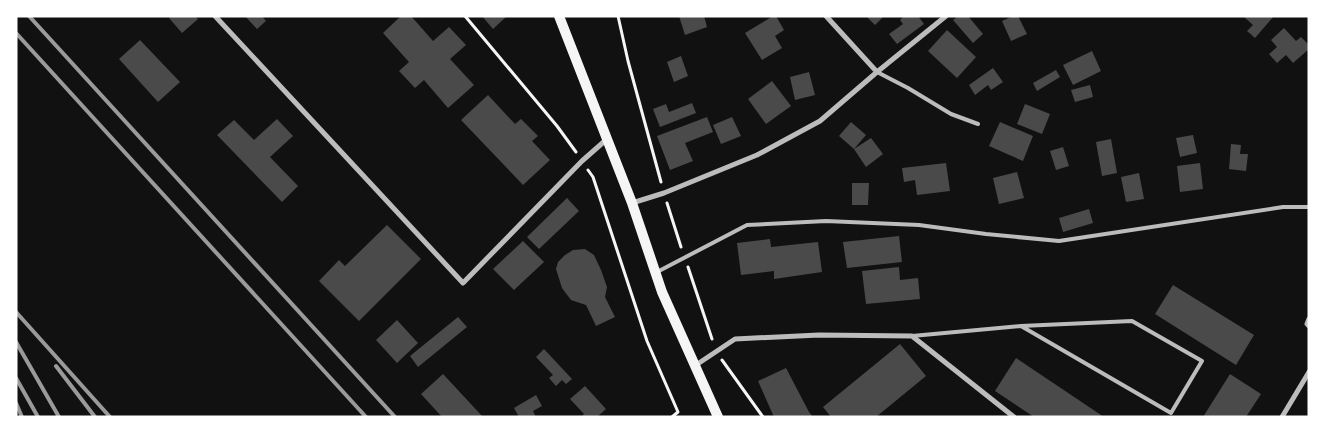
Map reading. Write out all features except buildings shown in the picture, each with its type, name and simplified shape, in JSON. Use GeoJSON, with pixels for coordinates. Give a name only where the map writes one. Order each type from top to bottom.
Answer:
{"type":"FeatureCollection","features":[{"type":"Feature","properties":{"kind":"main road"},"geometry":{"type":"LineString","coordinates":[[559,16],[632,203],[662,292],[718,417]]}},
{"type":"Feature","properties":{"kind":"street"},"geometry":{"type":"LineString","coordinates":[[215,16],[463,283],[607,138]]}},
{"type":"Feature","properties":{"kind":"street"},"geometry":{"type":"LineString","coordinates":[[826,16],[877,72]]}},
{"type":"Feature","properties":{"kind":"street"},"geometry":{"type":"LineString","coordinates":[[632,203],[664,193],[757,155],[820,121],[946,16]]}},
{"type":"Feature","properties":{"kind":"street"},"geometry":{"type":"LineString","coordinates":[[1309,319],[1307,324],[1309,326]]}},
{"type":"Feature","properties":{"kind":"street"},"geometry":{"type":"LineString","coordinates":[[696,365],[735,339],[819,335],[912,336],[1014,417]]}},
{"type":"Feature","properties":{"kind":"street"},"geometry":{"type":"LineString","coordinates":[[1282,417],[1309,372]]}},
{"type":"Feature","properties":{"kind":"lane"},"geometry":{"type":"LineString","coordinates":[[877,72],[951,114],[978,124]]}},
{"type":"Feature","properties":{"kind":"lane"},"geometry":{"type":"LineString","coordinates":[[655,273],[747,226],[826,220],[910,224],[1059,241],[1283,207],[1309,207]]}},
{"type":"Feature","properties":{"kind":"lane"},"geometry":{"type":"LineString","coordinates":[[912,336],[1021,326],[1132,321],[1202,361],[1171,413],[1021,326]]}},
{"type":"Feature","properties":{"kind":"path"},"geometry":{"type":"LineString","coordinates":[[465,16],[557,126],[593,177],[647,341],[678,412],[672,417]]}},
{"type":"Feature","properties":{"kind":"path"},"geometry":{"type":"LineString","coordinates":[[618,16],[628,61],[664,193],[716,352],[763,417]]}},
{"type":"Feature","properties":{"kind":"railway"},"geometry":{"type":"LineString","coordinates":[[29,16],[395,417]]}},
{"type":"Feature","properties":{"kind":"railway"},"geometry":{"type":"LineString","coordinates":[[16,33],[366,417]]}},
{"type":"Feature","properties":{"kind":"railway"},"geometry":{"type":"LineString","coordinates":[[16,312],[110,417]]}},
{"type":"Feature","properties":{"kind":"railway"},"geometry":{"type":"LineString","coordinates":[[16,342],[59,417]]}},
{"type":"Feature","properties":{"kind":"railway"},"geometry":{"type":"LineString","coordinates":[[56,366],[95,417]]}},
{"type":"Feature","properties":{"kind":"railway"},"geometry":{"type":"LineString","coordinates":[[16,378],[38,417]]}},
{"type":"Feature","properties":{"kind":"railway"},"geometry":{"type":"LineString","coordinates":[[16,403],[22,417]]}}]}
